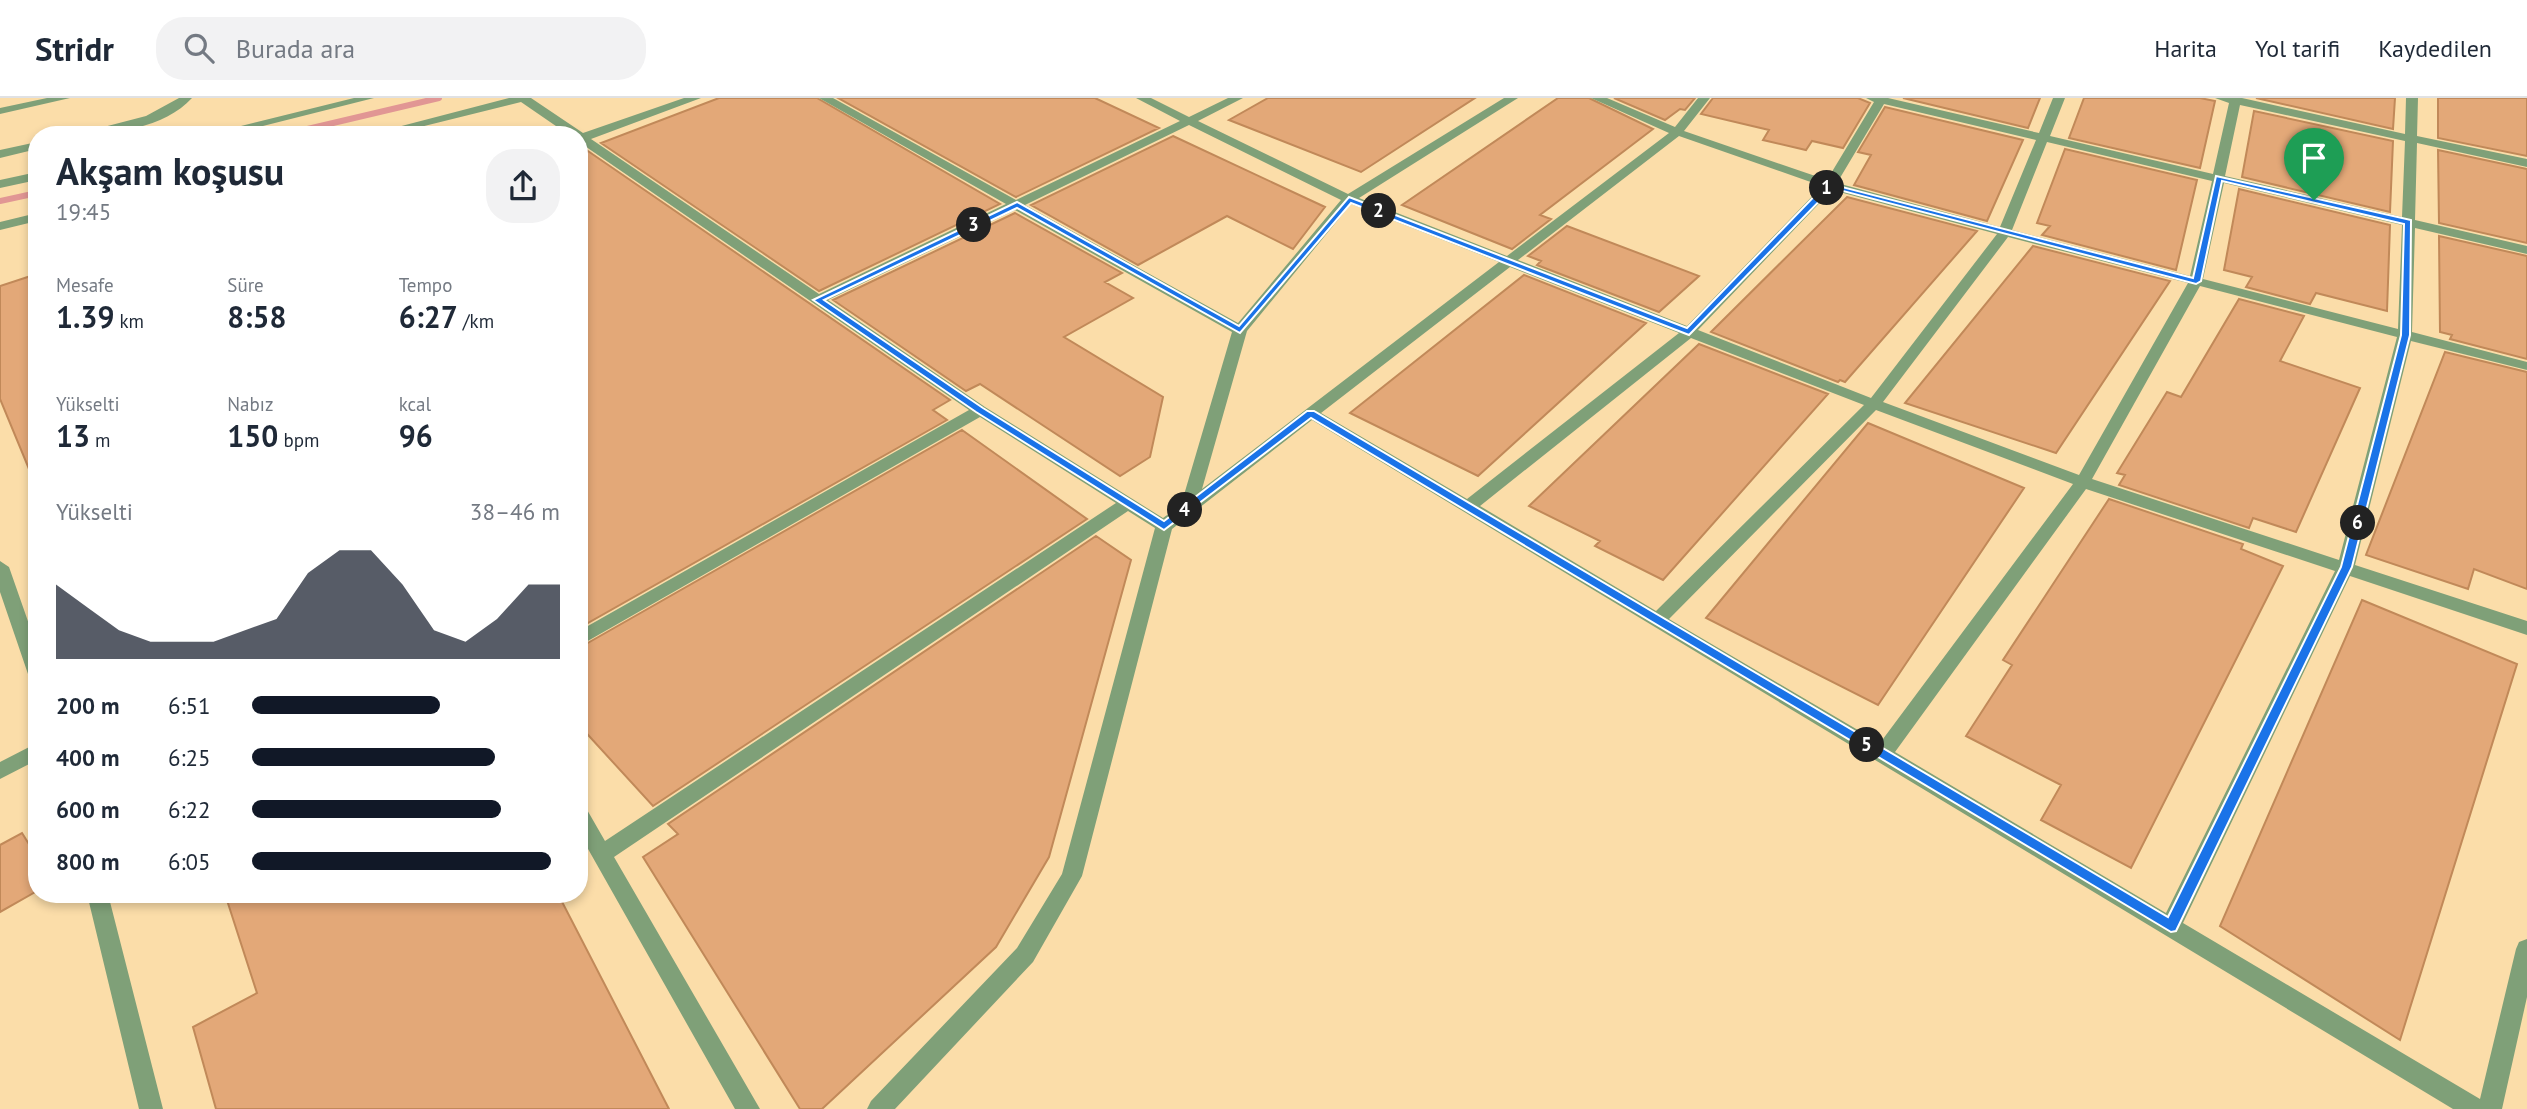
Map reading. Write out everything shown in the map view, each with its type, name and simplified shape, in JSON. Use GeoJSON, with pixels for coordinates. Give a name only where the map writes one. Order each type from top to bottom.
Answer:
{"type":"FeatureCollection","features":[{"type":"Feature","properties":{"kind":"street"},"geometry":{"type":"LineString","coordinates":[[0,111],[64,98]]}},
{"type":"Feature","properties":{"kind":"street"},"geometry":{"type":"LineString","coordinates":[[114,126],[172,108],[186,98]]}},
{"type":"Feature","properties":{"kind":"street"},"geometry":{"type":"LineString","coordinates":[[249,126],[368,98]]}},
{"type":"Feature","properties":{"kind":"street"},"geometry":{"type":"LineString","coordinates":[[409,126],[523,98],[562,126]]}},
{"type":"Feature","properties":{"kind":"street"},"geometry":{"type":"LineString","coordinates":[[588,137],[695,98]]}},
{"type":"Feature","properties":{"kind":"street"},"geometry":{"type":"LineString","coordinates":[[825,98],[1240,330]]}},
{"type":"Feature","properties":{"kind":"street"},"geometry":{"type":"LineString","coordinates":[[1142,98],[1349,199],[1874,404],[2083,482],[2527,628]]}},
{"type":"Feature","properties":{"kind":"street"},"geometry":{"type":"LineString","coordinates":[[817,300],[1237,98]]}},
{"type":"Feature","properties":{"kind":"street"},"geometry":{"type":"LineString","coordinates":[[1188,508],[1240,330],[1349,199],[1512,98]]}},
{"type":"Feature","properties":{"kind":"street"},"geometry":{"type":"LineString","coordinates":[[1597,98],[1677,132],[1830,185],[2527,366]]}},
{"type":"Feature","properties":{"kind":"street"},"geometry":{"type":"LineString","coordinates":[[879,1109],[1025,955],[1072,876],[1164,526],[1677,132],[1704,98]]}},
{"type":"Feature","properties":{"kind":"street"},"geometry":{"type":"LineString","coordinates":[[1657,620],[1874,404],[2004,232],[2059,98]]}},
{"type":"Feature","properties":{"kind":"street"},"geometry":{"type":"LineString","coordinates":[[2221,98],[2527,163]]}},
{"type":"Feature","properties":{"kind":"street"},"geometry":{"type":"LineString","coordinates":[[2171,926],[2346,567],[2406,335],[2412,98]]}},
{"type":"Feature","properties":{"kind":"street"},"geometry":{"type":"LineString","coordinates":[[1468,507],[1689,332],[1830,185],[1878,99],[2527,250]]}},
{"type":"Feature","properties":{"kind":"street"},"geometry":{"type":"LineString","coordinates":[[1883,754],[2083,482],[2196,281],[2236,100]]}},
{"type":"Feature","properties":{"kind":"street"},"geometry":{"type":"LineString","coordinates":[[588,145],[980,410],[1164,526]]}},
{"type":"Feature","properties":{"kind":"street"},"geometry":{"type":"LineString","coordinates":[[0,154],[28,147]]}},
{"type":"Feature","properties":{"kind":"street"},"geometry":{"type":"LineString","coordinates":[[0,184],[28,178]]}},
{"type":"Feature","properties":{"kind":"street"},"geometry":{"type":"LineString","coordinates":[[0,226],[28,219]]}},
{"type":"Feature","properties":{"kind":"street"},"geometry":{"type":"LineString","coordinates":[[588,634],[980,410]]}},
{"type":"Feature","properties":{"kind":"street"},"geometry":{"type":"LineString","coordinates":[[1311,413],[2475,1109]]}},
{"type":"Feature","properties":{"kind":"street"},"geometry":{"type":"LineString","coordinates":[[602,854],[1128,503]]}},
{"type":"Feature","properties":{"kind":"street"},"geometry":{"type":"LineString","coordinates":[[0,567],[28,648]]}},
{"type":"Feature","properties":{"kind":"street"},"geometry":{"type":"LineString","coordinates":[[0,771],[28,756]]}},
{"type":"Feature","properties":{"kind":"street"},"geometry":{"type":"LineString","coordinates":[[588,830],[748,1109]]}},
{"type":"Feature","properties":{"kind":"street"},"geometry":{"type":"LineString","coordinates":[[99,903],[151,1109]]}},
{"type":"Feature","properties":{"kind":"street"},"geometry":{"type":"LineString","coordinates":[[2490,1109],[2527,948]]}},
{"type":"Feature","properties":{"kind":"building"},"geometry":{"type":"Polygon","coordinates":[[[719,98],[817,98],[1000,204],[819,291],[601,143],[719,98]]]}},
{"type":"Feature","properties":{"kind":"building"},"geometry":{"type":"Polygon","coordinates":[[[838,98],[1095,98],[1159,128],[1016,197],[838,98]]]}},
{"type":"Feature","properties":{"kind":"building"},"geometry":{"type":"Polygon","coordinates":[[[1268,98],[1475,98],[1361,172],[1229,120],[1268,98]]]}},
{"type":"Feature","properties":{"kind":"building"},"geometry":{"type":"Polygon","coordinates":[[[1558,98],[1589,98],[1653,129],[1540,215],[1551,219],[1512,249],[1402,205],[1558,98]]]}},
{"type":"Feature","properties":{"kind":"building"},"geometry":{"type":"Polygon","coordinates":[[[1614,98],[1695,98],[1685,110],[1680,109],[1665,120],[1614,98]]]}},
{"type":"Feature","properties":{"kind":"building"},"geometry":{"type":"Polygon","coordinates":[[[1713,98],[1858,98],[1870,103],[1843,148],[1812,141],[1806,150],[1763,140],[1769,130],[1701,114],[1713,98]]]}},
{"type":"Feature","properties":{"kind":"building"},"geometry":{"type":"Polygon","coordinates":[[[1903,98],[2040,98],[2028,128],[1903,98]]]}},
{"type":"Feature","properties":{"kind":"building"},"geometry":{"type":"Polygon","coordinates":[[[2084,98],[2200,98],[2215,101],[2200,168],[2069,138],[2084,98]]]}},
{"type":"Feature","properties":{"kind":"building"},"geometry":{"type":"Polygon","coordinates":[[[2256,98],[2395,98],[2393,129],[2256,98]]]}},
{"type":"Feature","properties":{"kind":"building"},"geometry":{"type":"Polygon","coordinates":[[[2438,98],[2527,98],[2527,156],[2438,138],[2438,98]]]}},
{"type":"Feature","properties":{"kind":"building"},"geometry":{"type":"Polygon","coordinates":[[[1885,107],[2023,140],[1987,221],[1854,185],[1871,155],[1858,152],[1885,107]]]}},
{"type":"Feature","properties":{"kind":"building"},"geometry":{"type":"Polygon","coordinates":[[[2254,111],[2393,141],[2390,212],[2242,177],[2254,111]]]}},
{"type":"Feature","properties":{"kind":"building"},"geometry":{"type":"Polygon","coordinates":[[[1173,136],[1325,207],[1293,249],[1227,216],[1138,265],[1031,205],[1173,136]]]}},
{"type":"Feature","properties":{"kind":"building"},"geometry":{"type":"Polygon","coordinates":[[[2065,149],[2197,180],[2176,270],[2042,235],[2050,226],[2037,223],[2065,149]]]}},
{"type":"Feature","properties":{"kind":"building"},"geometry":{"type":"Polygon","coordinates":[[[2438,150],[2527,169],[2527,243],[2439,223],[2438,150]]]}},
{"type":"Feature","properties":{"kind":"building"},"geometry":{"type":"Polygon","coordinates":[[[588,151],[950,400],[933,410],[947,420],[588,623],[588,151]]]}},
{"type":"Feature","properties":{"kind":"building"},"geometry":{"type":"Polygon","coordinates":[[[2239,189],[2390,225],[2387,311],[2316,293],[2310,304],[2246,287],[2252,277],[2224,270],[2239,189]]]}},
{"type":"Feature","properties":{"kind":"building"},"geometry":{"type":"Polygon","coordinates":[[[1847,197],[1977,231],[1845,382],[1838,382],[1711,332],[1847,197]]]}},
{"type":"Feature","properties":{"kind":"building"},"geometry":{"type":"Polygon","coordinates":[[[1015,213],[1122,273],[1105,282],[1133,298],[1064,337],[1163,397],[1150,457],[1120,476],[980,384],[966,391],[833,300],[1015,213]]]}},
{"type":"Feature","properties":{"kind":"building"},"geometry":{"type":"Polygon","coordinates":[[[1567,226],[1699,276],[1659,312],[1537,265],[1541,261],[1528,256],[1567,226]]]}},
{"type":"Feature","properties":{"kind":"building"},"geometry":{"type":"Polygon","coordinates":[[[2439,236],[2527,256],[2527,359],[2450,339],[2452,335],[2440,332],[2439,236]]]}},
{"type":"Feature","properties":{"kind":"building"},"geometry":{"type":"Polygon","coordinates":[[[2033,246],[2170,281],[2056,453],[1905,403],[2033,246]]]}},
{"type":"Feature","properties":{"kind":"building"},"geometry":{"type":"Polygon","coordinates":[[[1524,275],[1646,323],[1478,476],[1350,413],[1524,275]]]}},
{"type":"Feature","properties":{"kind":"building"},"geometry":{"type":"Polygon","coordinates":[[[28,277],[28,467],[0,399],[0,286],[28,277]]]}},
{"type":"Feature","properties":{"kind":"building"},"geometry":{"type":"Polygon","coordinates":[[[2239,299],[2304,316],[2280,361],[2360,388],[2296,532],[2253,518],[2249,528],[2119,485],[2125,475],[2117,473],[2167,392],[2181,397],[2239,299]]]}},
{"type":"Feature","properties":{"kind":"building"},"geometry":{"type":"Polygon","coordinates":[[[1699,344],[1828,394],[1663,580],[1595,546],[1600,541],[1529,506],[1699,344]]]}},
{"type":"Feature","properties":{"kind":"building"},"geometry":{"type":"Polygon","coordinates":[[[2445,352],[2527,372],[2527,589],[2474,569],[2468,589],[2366,555],[2445,352]]]}},
{"type":"Feature","properties":{"kind":"building"},"geometry":{"type":"Polygon","coordinates":[[[1868,423],[2024,488],[1878,705],[1706,618],[1868,423]]]}},
{"type":"Feature","properties":{"kind":"building"},"geometry":{"type":"Polygon","coordinates":[[[962,430],[1087,519],[653,806],[588,735],[588,643],[962,430]]]}},
{"type":"Feature","properties":{"kind":"building"},"geometry":{"type":"Polygon","coordinates":[[[2109,499],[2243,544],[2241,549],[2283,566],[2131,868],[2041,820],[2061,785],[1966,736],[2012,665],[2003,660],[2109,499]]]}},
{"type":"Feature","properties":{"kind":"building"},"geometry":{"type":"Polygon","coordinates":[[[1096,536],[1131,560],[1049,857],[996,947],[822,1109],[800,1109],[643,857],[678,834],[668,824],[1096,536]]]}},
{"type":"Feature","properties":{"kind":"building"},"geometry":{"type":"Polygon","coordinates":[[[2362,600],[2517,664],[2400,1040],[2220,926],[2362,600]]]}},
{"type":"Feature","properties":{"kind":"building"},"geometry":{"type":"Polygon","coordinates":[[[22,833],[28,843],[28,896],[0,912],[0,845],[22,833]]]}},
{"type":"Feature","properties":{"kind":"building"},"geometry":{"type":"Polygon","coordinates":[[[228,903],[563,903],[669,1109],[216,1109],[193,1027],[257,993],[228,903]]]}},
{"type":"Feature","properties":{"kind":"waterway"},"geometry":{"type":"LineString","coordinates":[[320,126],[439,98]]}},
{"type":"Feature","properties":{"kind":"waterway"},"geometry":{"type":"LineString","coordinates":[[0,201],[28,195]]}},
{"type":"Feature","properties":{"kind":"route"},"geometry":{"type":"LineString","coordinates":[[2219,178],[2314,200],[2408,222],[2406,335],[2346,567],[2171,926],[1311,413],[1164,526],[980,410],[817,300],[1017,205],[1240,330],[1349,199],[1689,332],[1830,185],[1859,195],[2196,281],[2219,178]]}}]}
